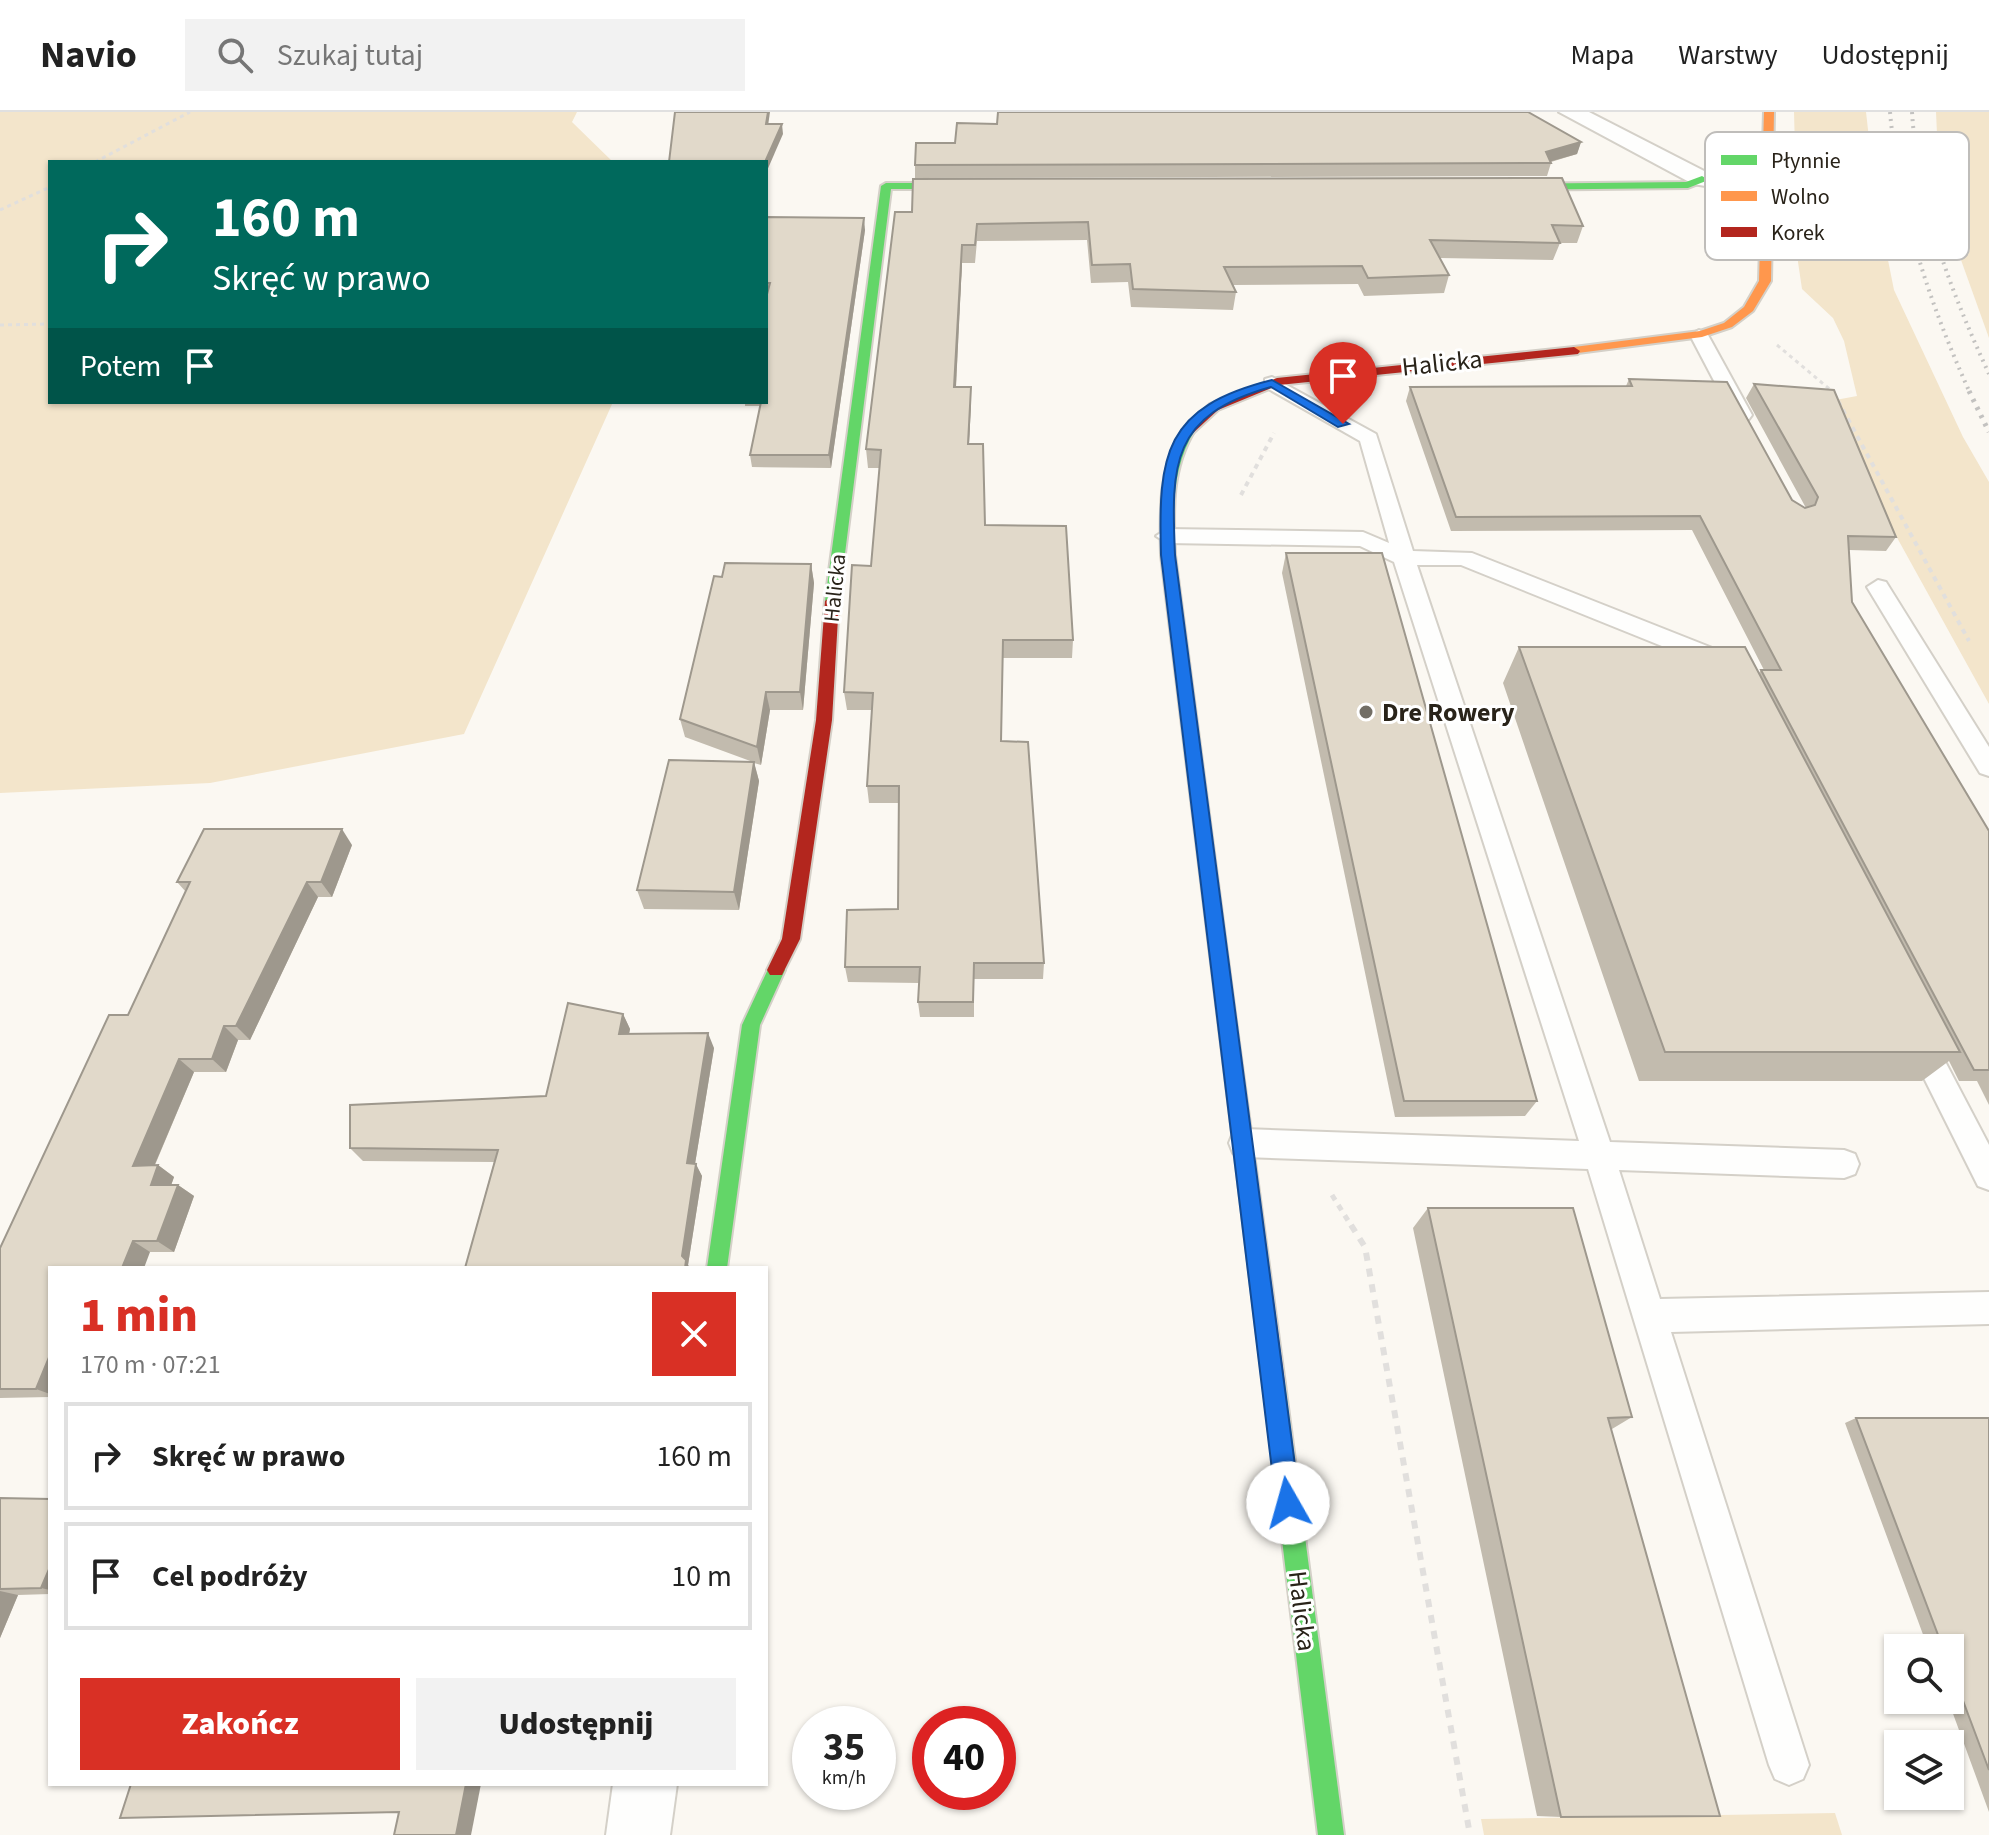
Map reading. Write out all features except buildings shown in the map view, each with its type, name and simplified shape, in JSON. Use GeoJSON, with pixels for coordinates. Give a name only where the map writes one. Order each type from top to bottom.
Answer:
{"type":"FeatureCollection","features":[{"type":"Feature","properties":{"kind":"street"},"geometry":{"type":"LineString","coordinates":[[1571,112],[1705,179]]}},
{"type":"Feature","properties":{"kind":"street"},"geometry":{"type":"LineString","coordinates":[[1768,132],[1769,112]]}},
{"type":"Feature","properties":{"kind":"street"},"geometry":{"type":"LineString","coordinates":[[1492,187],[1688,185],[1702,179]]}},
{"type":"Feature","properties":{"kind":"street","name":"Halicka"},"geometry":{"type":"LineString","coordinates":[[717,1266],[751,1025],[791,939],[824,720],[833,591],[886,186],[995,186]]}},
{"type":"Feature","properties":{"kind":"street"},"geometry":{"type":"LineString","coordinates":[[1744,318],[1758,299],[1765,281],[1765,260]]}},
{"type":"Feature","properties":{"kind":"street","name":"Halicka"},"geometry":{"type":"LineString","coordinates":[[1331,1835],[1167,536],[1165,493],[1172,455],[1189,426],[1213,406],[1240,392],[1272,383],[1339,373],[1671,341],[1699,335],[1744,318]]}},
{"type":"Feature","properties":{"kind":"street"},"geometry":{"type":"LineString","coordinates":[[638,1835],[645,1786]]}},
{"type":"Feature","properties":{"kind":"lane"},"geometry":{"type":"LineString","coordinates":[[1699,335],[1751,430]]}},
{"type":"Feature","properties":{"kind":"lane"},"geometry":{"type":"LineString","coordinates":[[1272,383],[1369,438],[1404,558],[1599,1155],[1789,1765]]}},
{"type":"Feature","properties":{"kind":"lane"},"geometry":{"type":"LineString","coordinates":[[1167,536],[1363,539],[1404,558],[1464,558],[1726,662],[1733,676]]}},
{"type":"Feature","properties":{"kind":"lane"},"geometry":{"type":"LineString","coordinates":[[1878,587],[1989,767]]}},
{"type":"Feature","properties":{"kind":"lane"},"geometry":{"type":"LineString","coordinates":[[1904,1009],[1989,1176]]}},
{"type":"Feature","properties":{"kind":"lane"},"geometry":{"type":"LineString","coordinates":[[1244,1143],[1844,1164]]}},
{"type":"Feature","properties":{"kind":"lane"},"geometry":{"type":"LineString","coordinates":[[1649,1316],[1989,1308]]}},
{"type":"Feature","properties":{"kind":"path"},"geometry":{"type":"LineString","coordinates":[[99,160],[190,112]]}},
{"type":"Feature","properties":{"kind":"path"},"geometry":{"type":"LineString","coordinates":[[0,210],[48,188]]}},
{"type":"Feature","properties":{"kind":"path"},"geometry":{"type":"LineString","coordinates":[[1744,318],[1830,386],[1974,650]]}},
{"type":"Feature","properties":{"kind":"path"},"geometry":{"type":"LineString","coordinates":[[0,325],[48,324]]}},
{"type":"Feature","properties":{"kind":"path"},"geometry":{"type":"LineString","coordinates":[[1236,502],[1279,424]]}},
{"type":"Feature","properties":{"kind":"path"},"geometry":{"type":"LineString","coordinates":[[1335,1202],[1365,1247],[1470,1835]]}},
{"type":"Feature","properties":{"kind":"shaded area"},"geometry":{"type":"Polygon","coordinates":[[[0,112],[577,112],[572,122],[611,160],[48,160],[48,404],[612,404],[464,734],[210,783],[0,793],[0,112]]]}},
{"type":"Feature","properties":{"kind":"shaded area"},"geometry":{"type":"Polygon","coordinates":[[[1794,112],[1866,112],[1868,132],[1795,132],[1794,112]]]}},
{"type":"Feature","properties":{"kind":"shaded area"},"geometry":{"type":"Polygon","coordinates":[[[1936,112],[1989,112],[1989,338],[1961,260],[1969,260],[1969,132],[1937,132],[1936,112]]]}},
{"type":"Feature","properties":{"kind":"shaded area"},"geometry":{"type":"Polygon","coordinates":[[[1888,260],[1894,290],[1963,437],[1989,482],[1989,704],[1874,496],[1830,401],[1857,396],[1844,341],[1833,318],[1802,289],[1798,262],[1888,260]]]}},
{"type":"Feature","properties":{"kind":"shaded area"},"geometry":{"type":"Polygon","coordinates":[[[1835,1813],[1842,1835],[1484,1835],[1481,1819],[1835,1813]]]}},
{"type":"Feature","properties":{"kind":"railway"},"geometry":{"type":"LineString","coordinates":[[1890,112],[1892,132]]}},
{"type":"Feature","properties":{"kind":"railway"},"geometry":{"type":"LineString","coordinates":[[1912,112],[1914,132]]}},
{"type":"Feature","properties":{"kind":"railway"},"geometry":{"type":"LineString","coordinates":[[1919,260],[1941,325],[1970,393]]}},
{"type":"Feature","properties":{"kind":"railway"},"geometry":{"type":"LineString","coordinates":[[1943,260],[1989,374]]}},
{"type":"Feature","properties":{"kind":"railway"},"geometry":{"type":"LineString","coordinates":[[1969,391],[1989,432]]}},
{"type":"Feature","properties":{"kind":"traffic: fast"},"geometry":{"type":"LineString","coordinates":[[1505,187],[1688,185],[1702,179]]}},
{"type":"Feature","properties":{"kind":"traffic: fast"},"geometry":{"type":"LineString","coordinates":[[832,601],[886,186],[972,186]]}},
{"type":"Feature","properties":{"kind":"traffic: fast"},"geometry":{"type":"LineString","coordinates":[[1189,430],[1180,444],[1170,474],[1168,555],[1228,1028]]}},
{"type":"Feature","properties":{"kind":"traffic: fast"},"geometry":{"type":"LineString","coordinates":[[717,1266],[751,1025],[776,970]]}},
{"type":"Feature","properties":{"kind":"traffic: fast"},"geometry":{"type":"LineString","coordinates":[[1274,1384],[1331,1835]]}},
{"type":"Feature","properties":{"kind":"traffic: slow"},"geometry":{"type":"LineString","coordinates":[[1769,112],[1769,132]]}},
{"type":"Feature","properties":{"kind":"traffic: slow"},"geometry":{"type":"LineString","coordinates":[[1574,351],[1702,334],[1728,325],[1749,309],[1765,281],[1765,260]]}},
{"type":"Feature","properties":{"kind":"traffic: jam"},"geometry":{"type":"LineString","coordinates":[[1189,430],[1214,407],[1277,382],[1574,351]]}},
{"type":"Feature","properties":{"kind":"traffic: jam"},"geometry":{"type":"LineString","coordinates":[[776,970],[791,939],[824,720],[832,601]]}},
{"type":"Feature","properties":{"kind":"traffic: jam"},"geometry":{"type":"LineString","coordinates":[[1228,1028],[1274,1384]]}},
{"type":"Feature","properties":{"kind":"place","name":"Dre Rowery"},"geometry":{"type":"Point","coordinates":[1366,712]}},
{"type":"Feature","properties":{"kind":"route"},"geometry":{"type":"LineString","coordinates":[[1288,1503],[1168,555],[1165,493],[1172,455],[1189,426],[1213,406],[1240,392],[1272,383],[1343,424]]}}]}
